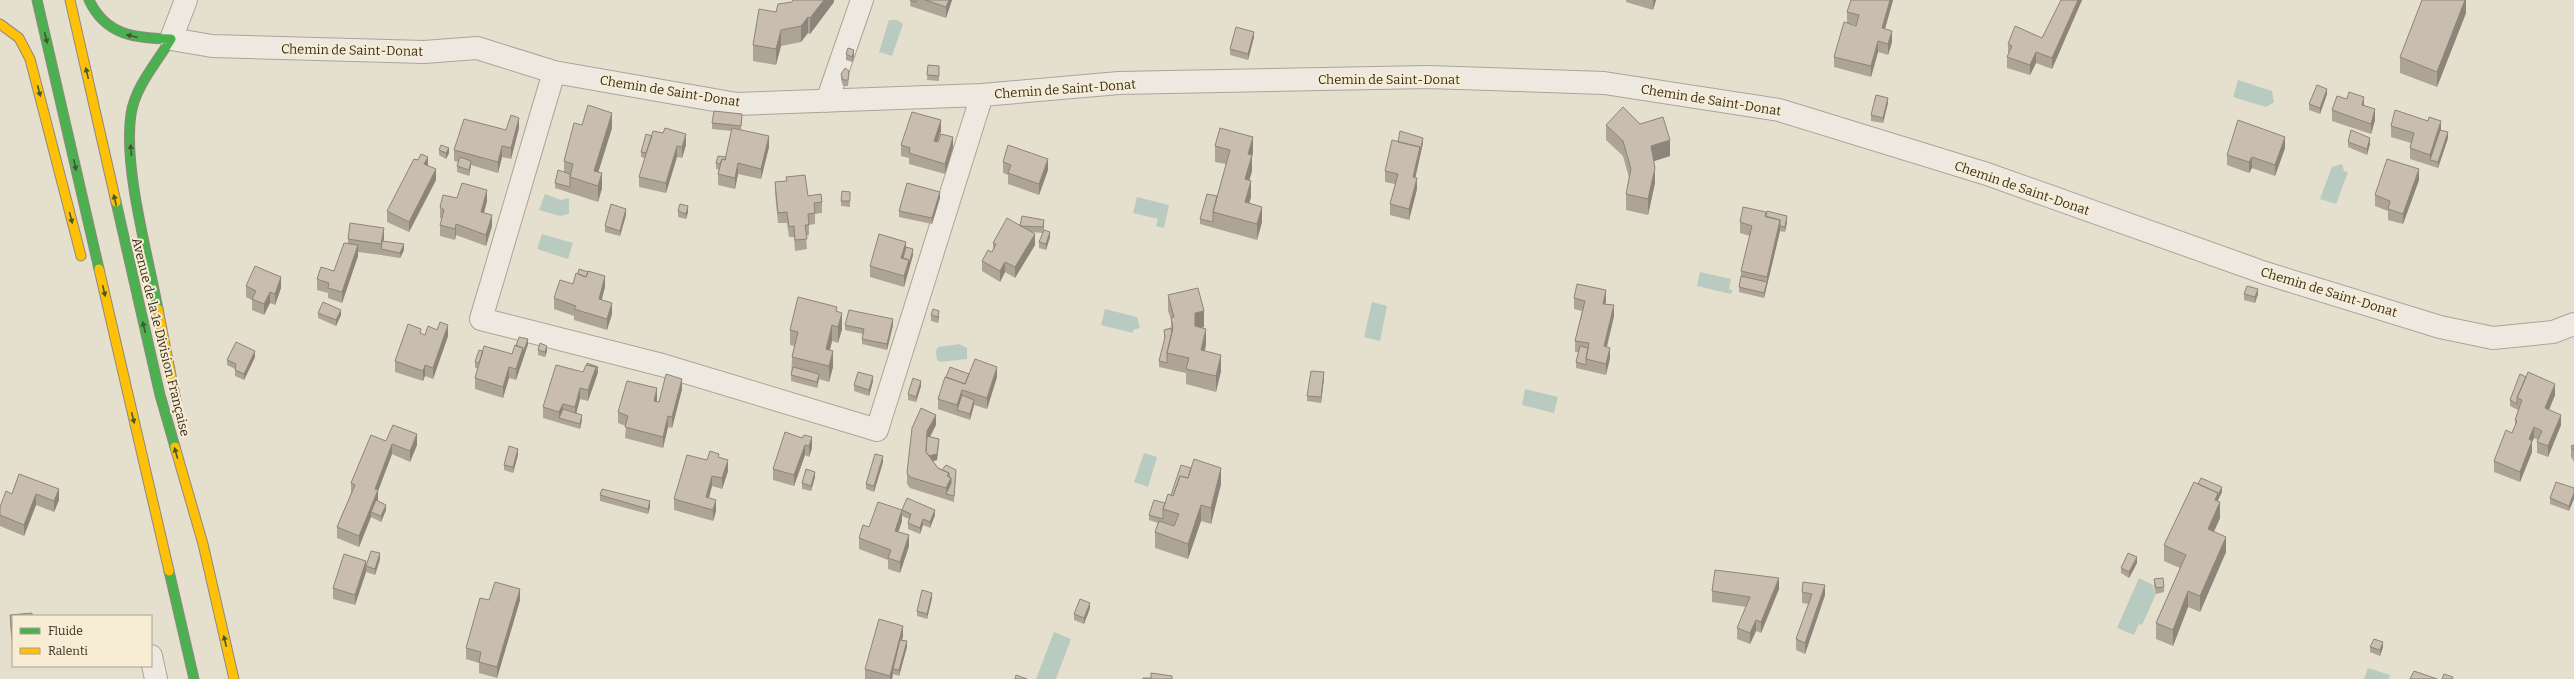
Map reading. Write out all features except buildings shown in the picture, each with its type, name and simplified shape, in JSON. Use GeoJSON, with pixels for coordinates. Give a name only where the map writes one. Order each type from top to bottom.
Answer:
{"type":"FeatureCollection","features":[{"type":"Feature","properties":{"kind":"highway"},"geometry":{"type":"LineString","coordinates":[[37,0],[194,679]]}},
{"type":"Feature","properties":{"kind":"highway","name":"Avenue de la 1e Division Française"},"geometry":{"type":"LineString","coordinates":[[70,0],[160,395],[203,544],[234,679]]}},
{"type":"Feature","properties":{"kind":"highway"},"geometry":{"type":"LineString","coordinates":[[89,0],[100,19],[118,32],[136,38],[171,39]]}},
{"type":"Feature","properties":{"kind":"highway"},"geometry":{"type":"LineString","coordinates":[[0,24],[19,38],[30,59],[83,263]]}},
{"type":"Feature","properties":{"kind":"highway"},"geometry":{"type":"LineString","coordinates":[[171,39],[140,88],[131,113],[130,141],[134,184],[177,410]]}},
{"type":"Feature","properties":{"kind":"highway"},"geometry":{"type":"LineString","coordinates":[[182,434],[203,544]]}},
{"type":"Feature","properties":{"kind":"highway"},"geometry":{"type":"LineString","coordinates":[[130,447],[183,633]]}},
{"type":"Feature","properties":{"kind":"street"},"geometry":{"type":"LineString","coordinates":[[171,39],[186,0]]}},
{"type":"Feature","properties":{"kind":"street"},"geometry":{"type":"LineString","coordinates":[[827,101],[862,0]]}},
{"type":"Feature","properties":{"kind":"street","name":"Chemin de Saint-Donat"},"geometry":{"type":"LineString","coordinates":[[171,39],[212,46],[424,52],[477,48],[554,72],[737,104],[982,94],[1119,84],[1428,77],[1604,83],[1779,110],[1987,174],[2266,273],[2440,327],[2494,338],[2553,332],[2574,324]]}},
{"type":"Feature","properties":{"kind":"street"},"geometry":{"type":"LineString","coordinates":[[554,72],[481,319],[662,365],[877,430],[982,94]]}},
{"type":"Feature","properties":{"kind":"street"},"geometry":{"type":"LineString","coordinates":[[152,661],[156,679]]}},
{"type":"Feature","properties":{"kind":"shaded area"},"geometry":{"type":"Polygon","coordinates":[[[889,20],[897,20],[903,24],[892,56],[879,52],[889,20]]]}},
{"type":"Feature","properties":{"kind":"shaded area"},"geometry":{"type":"Polygon","coordinates":[[[2238,80],[2272,91],[2274,102],[2266,107],[2233,97],[2238,80]]]}},
{"type":"Feature","properties":{"kind":"shaded area"},"geometry":{"type":"Polygon","coordinates":[[[2342,164],[2344,171],[2348,172],[2336,204],[2320,199],[2332,167],[2342,164]]]}},
{"type":"Feature","properties":{"kind":"shaded area"},"geometry":{"type":"Polygon","coordinates":[[[545,194],[561,200],[569,198],[569,214],[560,216],[539,210],[545,194]]]}},
{"type":"Feature","properties":{"kind":"shaded area"},"geometry":{"type":"Polygon","coordinates":[[[1137,197],[1169,205],[1164,228],[1156,226],[1158,219],[1133,213],[1137,197]]]}},
{"type":"Feature","properties":{"kind":"shaded area"},"geometry":{"type":"Polygon","coordinates":[[[542,234],[573,243],[568,259],[537,249],[542,234]]]}},
{"type":"Feature","properties":{"kind":"shaded area"},"geometry":{"type":"Polygon","coordinates":[[[1700,272],[1731,279],[1729,289],[1733,290],[1731,294],[1697,286],[1700,272]]]}},
{"type":"Feature","properties":{"kind":"shaded area"},"geometry":{"type":"Polygon","coordinates":[[[1372,302],[1387,306],[1380,341],[1364,337],[1372,302]]]}},
{"type":"Feature","properties":{"kind":"shaded area"},"geometry":{"type":"Polygon","coordinates":[[[1105,309],[1137,317],[1140,328],[1133,330],[1133,333],[1101,325],[1105,309]]]}},
{"type":"Feature","properties":{"kind":"shaded area"},"geometry":{"type":"Polygon","coordinates":[[[959,344],[967,348],[967,359],[940,362],[937,360],[936,351],[938,347],[959,344]]]}},
{"type":"Feature","properties":{"kind":"shaded area"},"geometry":{"type":"Polygon","coordinates":[[[1525,389],[1558,397],[1554,413],[1522,405],[1525,389]]]}},
{"type":"Feature","properties":{"kind":"shaded area"},"geometry":{"type":"Polygon","coordinates":[[[1144,453],[1157,457],[1148,487],[1134,482],[1144,453]]]}},
{"type":"Feature","properties":{"kind":"shaded area"},"geometry":{"type":"Polygon","coordinates":[[[2139,578],[2153,585],[2156,594],[2142,625],[2139,624],[2134,635],[2117,628],[2139,578]]]}},
{"type":"Feature","properties":{"kind":"shaded area"},"geometry":{"type":"Polygon","coordinates":[[[1054,632],[1071,639],[1056,679],[1036,679],[1054,632]]]}},
{"type":"Feature","properties":{"kind":"shaded area"},"geometry":{"type":"Polygon","coordinates":[[[2368,668],[2390,675],[2389,679],[2364,679],[2368,668]]]}},
{"type":"Feature","properties":{"kind":"traffic: fast"},"geometry":{"type":"LineString","coordinates":[[37,0],[99,269]]}},
{"type":"Feature","properties":{"kind":"traffic: fast"},"geometry":{"type":"LineString","coordinates":[[89,0],[96,12],[104,21],[123,33],[145,38],[171,39]]}},
{"type":"Feature","properties":{"kind":"traffic: fast"},"geometry":{"type":"LineString","coordinates":[[158,309],[133,185],[129,135],[131,114],[137,94],[147,75],[171,39]]}},
{"type":"Feature","properties":{"kind":"traffic: fast"},"geometry":{"type":"LineString","coordinates":[[116,202],[160,395],[175,447]]}},
{"type":"Feature","properties":{"kind":"traffic: fast"},"geometry":{"type":"LineString","coordinates":[[169,571],[194,679]]}},
{"type":"Feature","properties":{"kind":"traffic: slow"},"geometry":{"type":"LineString","coordinates":[[70,0],[116,202]]}},
{"type":"Feature","properties":{"kind":"traffic: slow"},"geometry":{"type":"LineString","coordinates":[[0,24],[19,38],[30,59],[81,256]]}},
{"type":"Feature","properties":{"kind":"traffic: slow"},"geometry":{"type":"LineString","coordinates":[[99,269],[169,571]]}},
{"type":"Feature","properties":{"kind":"traffic: slow"},"geometry":{"type":"LineString","coordinates":[[158,309],[176,401]]}},
{"type":"Feature","properties":{"kind":"traffic: slow"},"geometry":{"type":"LineString","coordinates":[[175,447],[203,544],[234,679]]}}]}
